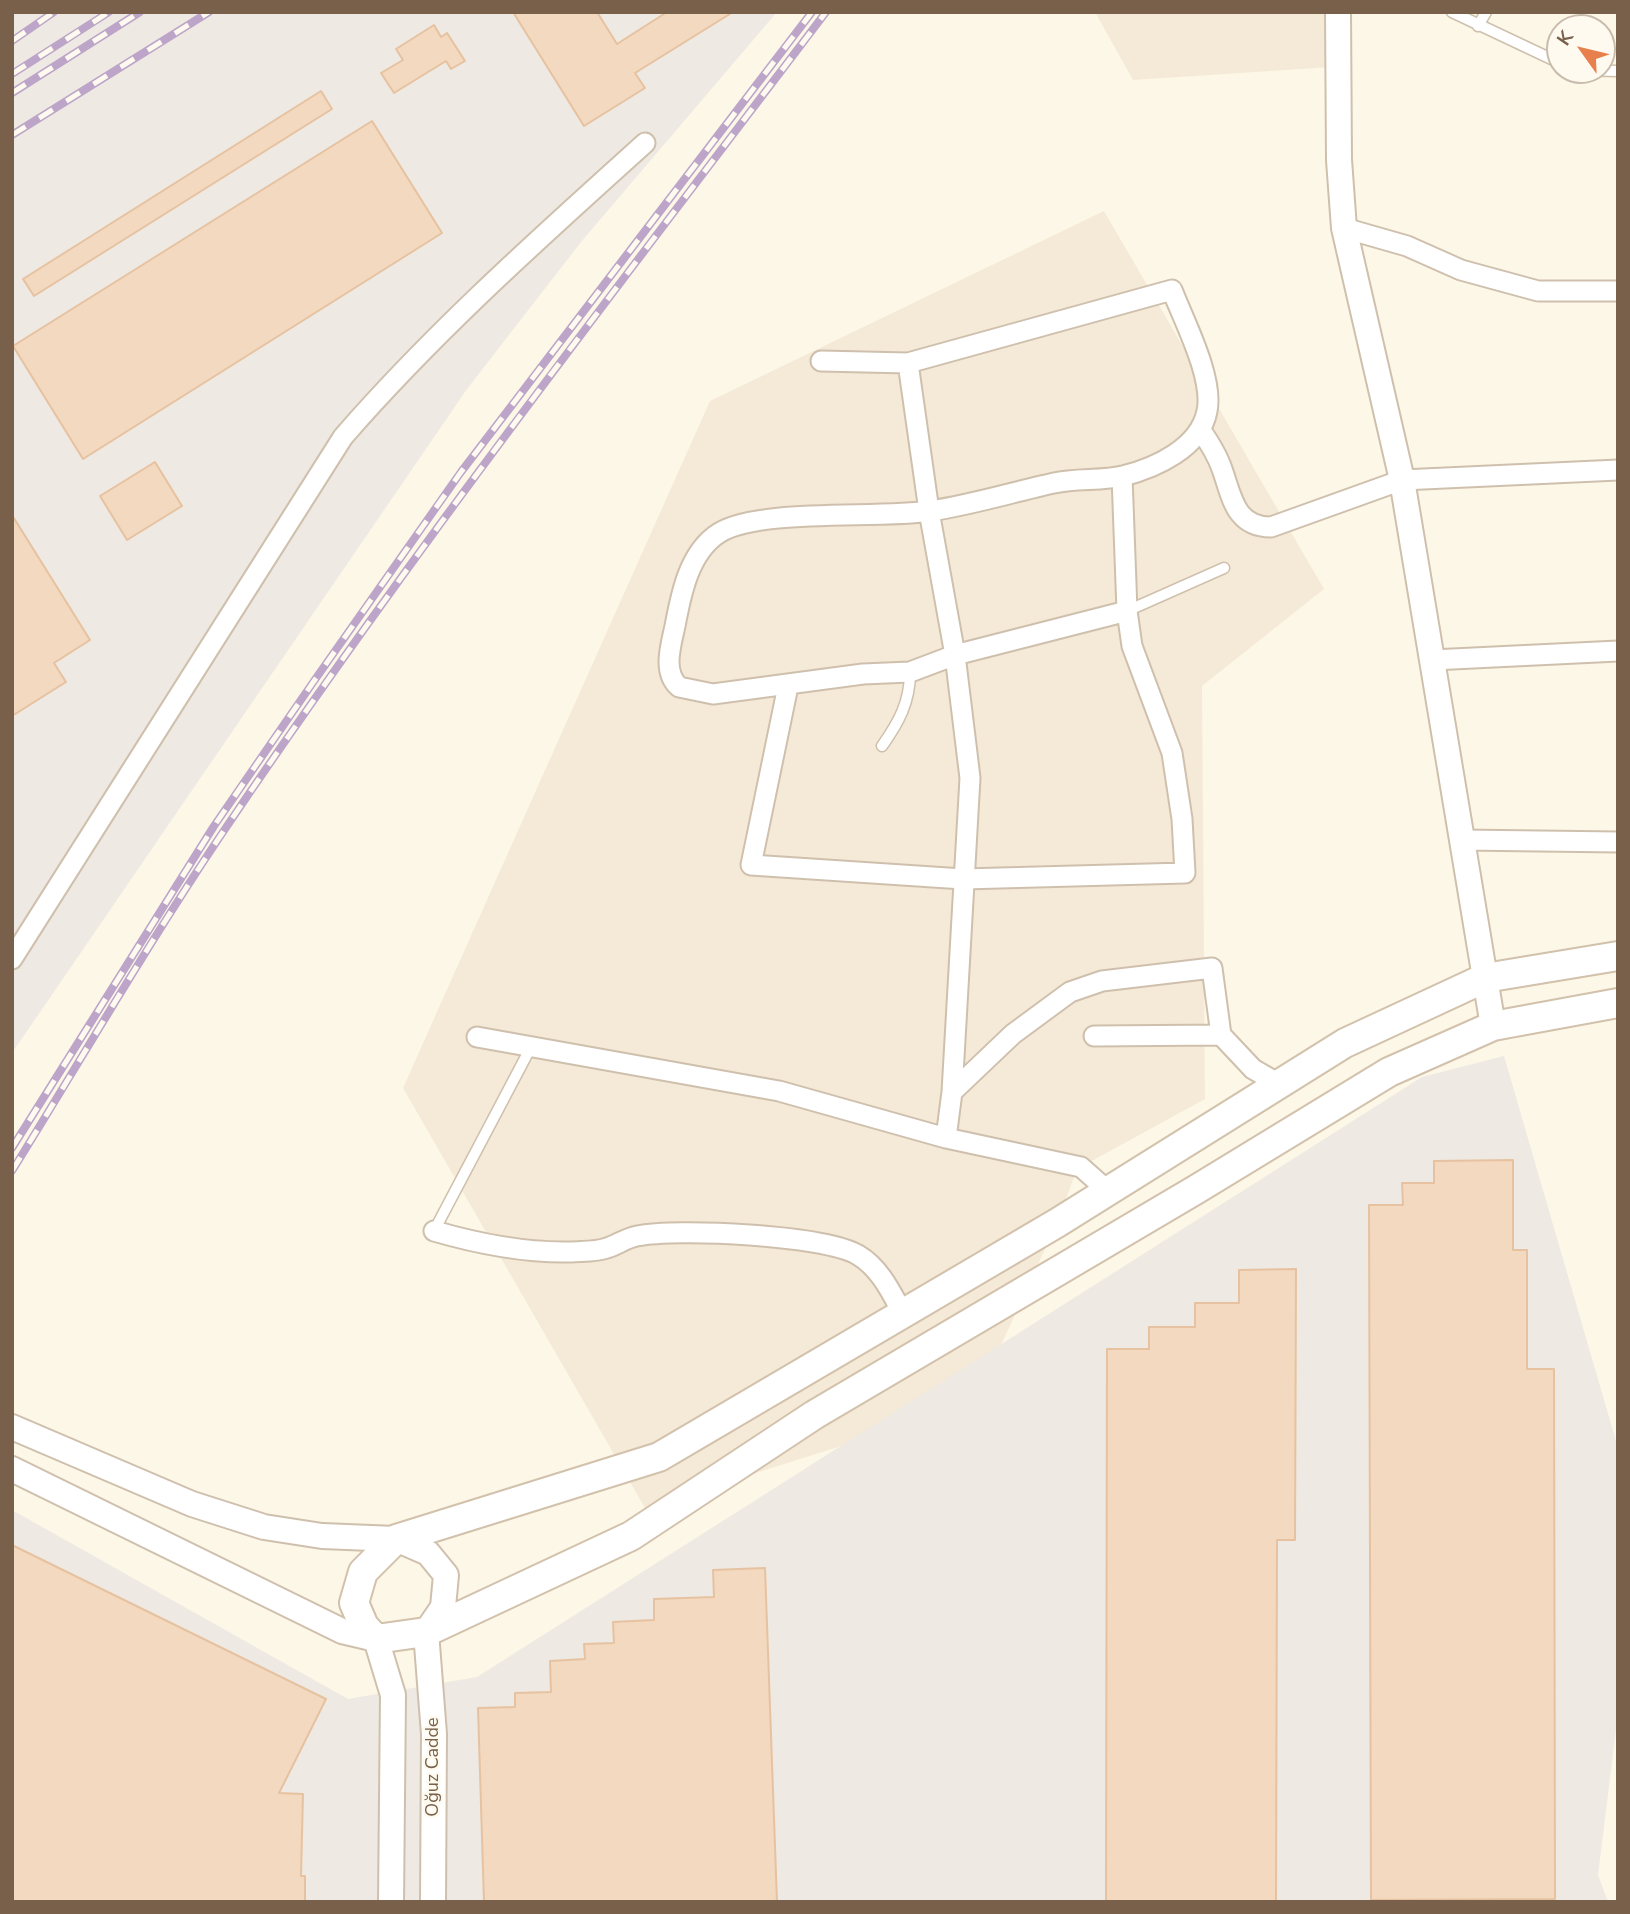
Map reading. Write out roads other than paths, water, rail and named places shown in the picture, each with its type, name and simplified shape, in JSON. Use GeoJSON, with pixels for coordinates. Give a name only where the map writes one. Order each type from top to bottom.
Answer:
{"type":"FeatureCollection","features":[{"type":"Feature","properties":{"kind":"main road"},"geometry":{"type":"LineString","coordinates":[[1618,956],[1485,978],[1345,1043],[1108,1191],[659,1457],[396,1539],[363,1572],[354,1603],[364,1626],[376,1639],[426,1632],[631,1536],[814,1415],[1197,1189],[1388,1072],[1493,1026],[1618,1003]]}},
{"type":"Feature","properties":{"kind":"street"},"geometry":{"type":"LineString","coordinates":[[1338,12],[1339,160],[1344,228],[1402,480],[1493,1026]]}},
{"type":"Feature","properties":{"kind":"street"},"geometry":{"type":"LineString","coordinates":[[12,959],[343,437],[387,387],[559,221],[645,144]]}},
{"type":"Feature","properties":{"kind":"street"},"geometry":{"type":"LineString","coordinates":[[1344,228],[1407,246],[1461,270],[1538,291],[1618,291]]}},
{"type":"Feature","properties":{"kind":"street"},"geometry":{"type":"LineString","coordinates":[[821,361],[908,363],[1172,290],[1207,389],[1208,411],[1200,429],[1186,446],[1167,459],[1122,476],[1073,479],[929,511],[750,522],[719,533],[698,554],[685,586],[670,650],[669,670],[674,683],[684,690],[713,694],[788,687],[863,674],[910,672],[955,655],[1127,611]]}},
{"type":"Feature","properties":{"kind":"street"},"geometry":{"type":"LineString","coordinates":[[908,363],[929,511],[955,655],[970,778],[952,1092],[946,1138]]}},
{"type":"Feature","properties":{"kind":"street"},"geometry":{"type":"LineString","coordinates":[[1200,429],[1221,465],[1233,506],[1244,520],[1261,527],[1271,527],[1402,480],[1618,470]]}},
{"type":"Feature","properties":{"kind":"street"},"geometry":{"type":"LineString","coordinates":[[788,687],[751,865],[963,879],[1185,873],[1182,819],[1172,753],[1132,646],[1127,611],[1122,476]]}},
{"type":"Feature","properties":{"kind":"street"},"geometry":{"type":"LineString","coordinates":[[1432,660],[1618,651]]}},
{"type":"Feature","properties":{"kind":"street"},"geometry":{"type":"LineString","coordinates":[[1462,840],[1618,842]]}},
{"type":"Feature","properties":{"kind":"street"},"geometry":{"type":"LineString","coordinates":[[952,1092],[1013,1034],[1070,992],[1102,981],[1212,968],[1221,1035],[1253,1069],[1279,1084]]}},
{"type":"Feature","properties":{"kind":"street"},"geometry":{"type":"LineString","coordinates":[[1094,1036],[1221,1035]]}},
{"type":"Feature","properties":{"kind":"street"},"geometry":{"type":"LineString","coordinates":[[477,1037],[779,1091],[946,1138],[1081,1167],[1108,1191]]}},
{"type":"Feature","properties":{"kind":"street"},"geometry":{"type":"LineString","coordinates":[[434,1230],[483,1245],[533,1251],[606,1249],[634,1236],[699,1230],[836,1246],[858,1255],[884,1279],[903,1314]]}},
{"type":"Feature","properties":{"kind":"street"},"geometry":{"type":"LineString","coordinates":[[12,1427],[191,1504],[264,1527],[322,1536],[396,1539],[428,1553],[446,1575],[443,1607],[426,1632]]}},
{"type":"Feature","properties":{"kind":"street"},"geometry":{"type":"LineString","coordinates":[[12,1469],[342,1631],[376,1639],[393,1695],[391,1902]]}},
{"type":"Feature","properties":{"kind":"street","name":"Oğuz Cadde"},"geometry":{"type":"LineString","coordinates":[[426,1632],[434,1734],[433,1902]]}},
{"type":"Feature","properties":{"kind":"lane"},"geometry":{"type":"LineString","coordinates":[[1452,12],[1546,57]]}},
{"type":"Feature","properties":{"kind":"lane"},"geometry":{"type":"LineString","coordinates":[[1478,26],[1486,12]]}},
{"type":"Feature","properties":{"kind":"lane"},"geometry":{"type":"LineString","coordinates":[[1127,611],[1224,568]]}},
{"type":"Feature","properties":{"kind":"lane"},"geometry":{"type":"LineString","coordinates":[[882,746],[905,708],[910,690],[910,672]]}},
{"type":"Feature","properties":{"kind":"lane"},"geometry":{"type":"LineString","coordinates":[[434,1230],[531,1047]]}},
{"type":"Feature","properties":{"kind":"railway"},"geometry":{"type":"LineString","coordinates":[[12,41],[54,12]]}},
{"type":"Feature","properties":{"kind":"railway"},"geometry":{"type":"LineString","coordinates":[[12,74],[109,12]]}},
{"type":"Feature","properties":{"kind":"railway"},"geometry":{"type":"LineString","coordinates":[[12,93],[140,12]]}},
{"type":"Feature","properties":{"kind":"railway"},"geometry":{"type":"LineString","coordinates":[[12,135],[209,12]]}},
{"type":"Feature","properties":{"kind":"railway"},"geometry":{"type":"LineString","coordinates":[[12,1148],[214,826],[461,472],[812,12]]}},
{"type":"Feature","properties":{"kind":"railway"},"geometry":{"type":"LineString","coordinates":[[12,1171],[169,915],[295,727],[443,520],[826,12]]}}]}
